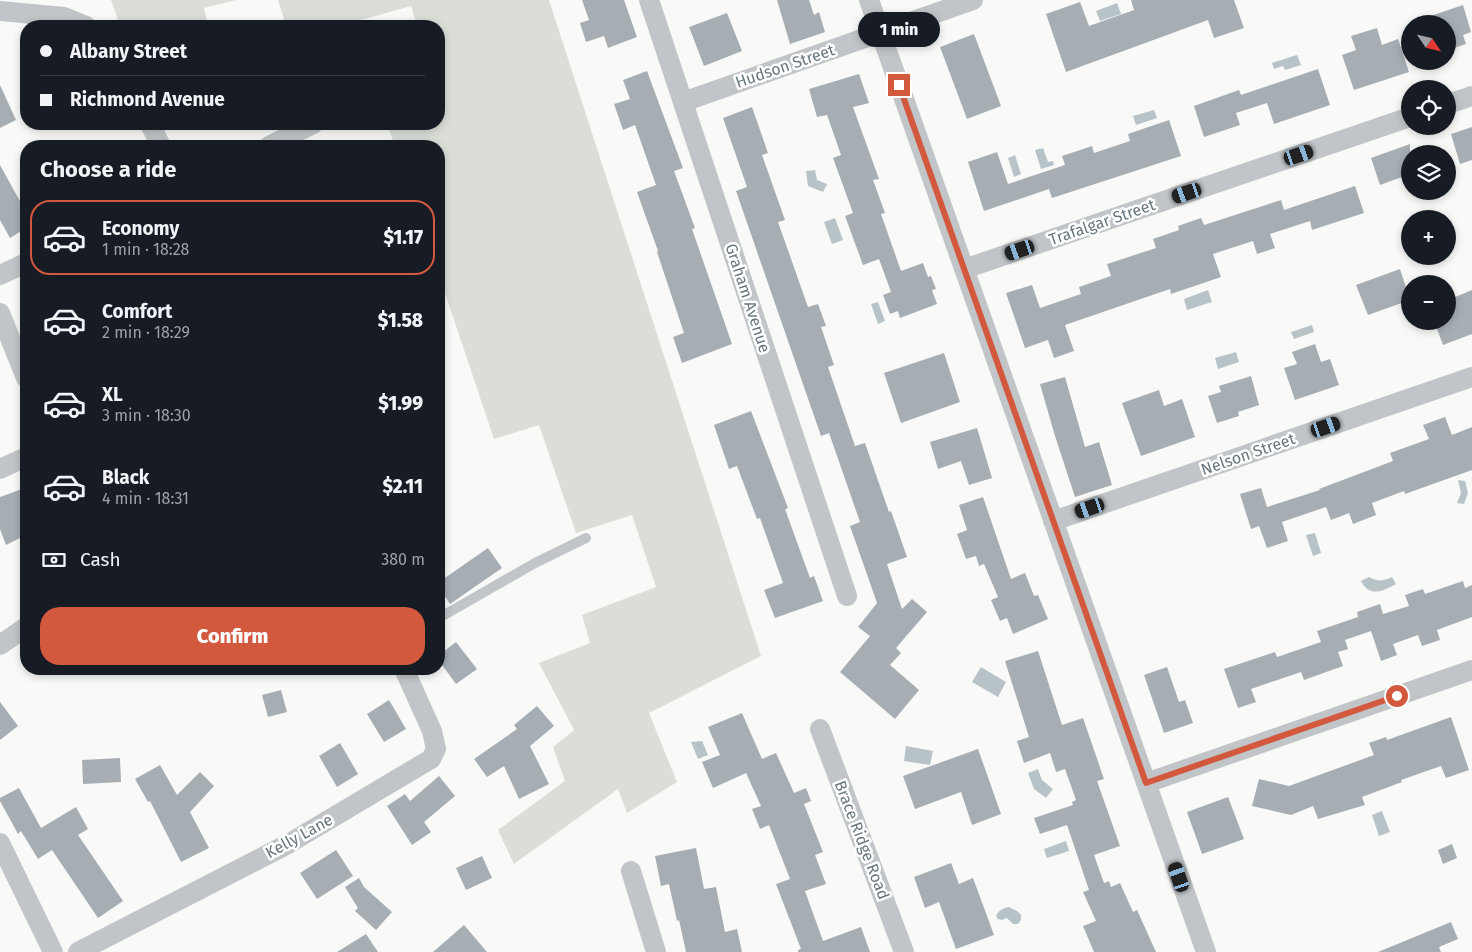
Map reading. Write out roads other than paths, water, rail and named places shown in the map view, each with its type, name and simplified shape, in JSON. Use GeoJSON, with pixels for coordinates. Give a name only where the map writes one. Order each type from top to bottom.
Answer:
{"type":"FeatureCollection","features":[{"type":"Feature","properties":{"kind":"street","name":"Graham Avenue"},"geometry":{"type":"LineString","coordinates":[[649,0],[847,596]]}},
{"type":"Feature","properties":{"kind":"street"},"geometry":{"type":"LineString","coordinates":[[869,0],[1206,952]]}},
{"type":"Feature","properties":{"kind":"street","name":"Hudson Street"},"geometry":{"type":"LineString","coordinates":[[683,102],[972,0]]}},
{"type":"Feature","properties":{"kind":"street"},"geometry":{"type":"LineString","coordinates":[[0,11],[64,17],[71,20]]}},
{"type":"Feature","properties":{"kind":"street"},"geometry":{"type":"LineString","coordinates":[[1456,101],[1472,96]]}},
{"type":"Feature","properties":{"kind":"street","name":"Trafalgar Street"},"geometry":{"type":"LineString","coordinates":[[964,269],[1401,120]]}},
{"type":"Feature","properties":{"kind":"street"},"geometry":{"type":"LineString","coordinates":[[281,140],[301,130]]}},
{"type":"Feature","properties":{"kind":"street"},"geometry":{"type":"LineString","coordinates":[[0,275],[20,266]]}},
{"type":"Feature","properties":{"kind":"street"},"geometry":{"type":"LineString","coordinates":[[0,313],[20,363]]}},
{"type":"Feature","properties":{"kind":"street","name":"Nelson Street"},"geometry":{"type":"LineString","coordinates":[[1053,521],[1472,377]]}},
{"type":"Feature","properties":{"kind":"street"},"geometry":{"type":"LineString","coordinates":[[0,469],[20,460]]}},
{"type":"Feature","properties":{"kind":"street"},"geometry":{"type":"LineString","coordinates":[[0,645],[20,631]]}},
{"type":"Feature","properties":{"kind":"street"},"geometry":{"type":"LineString","coordinates":[[1146,783],[1472,670]]}},
{"type":"Feature","properties":{"kind":"street","name":"Kelly Lane"},"geometry":{"type":"LineString","coordinates":[[78,952],[288,844],[431,759],[436,748],[432,731],[407,675]]}},
{"type":"Feature","properties":{"kind":"street","name":"Brace Ridge Road"},"geometry":{"type":"LineString","coordinates":[[820,729],[904,952]]}},
{"type":"Feature","properties":{"kind":"street"},"geometry":{"type":"LineString","coordinates":[[0,842],[53,952]]}},
{"type":"Feature","properties":{"kind":"street"},"geometry":{"type":"LineString","coordinates":[[631,871],[656,952]]}},
{"type":"Feature","properties":{"kind":"lane"},"geometry":{"type":"LineString","coordinates":[[445,615],[535,563],[586,538]]}}]}
